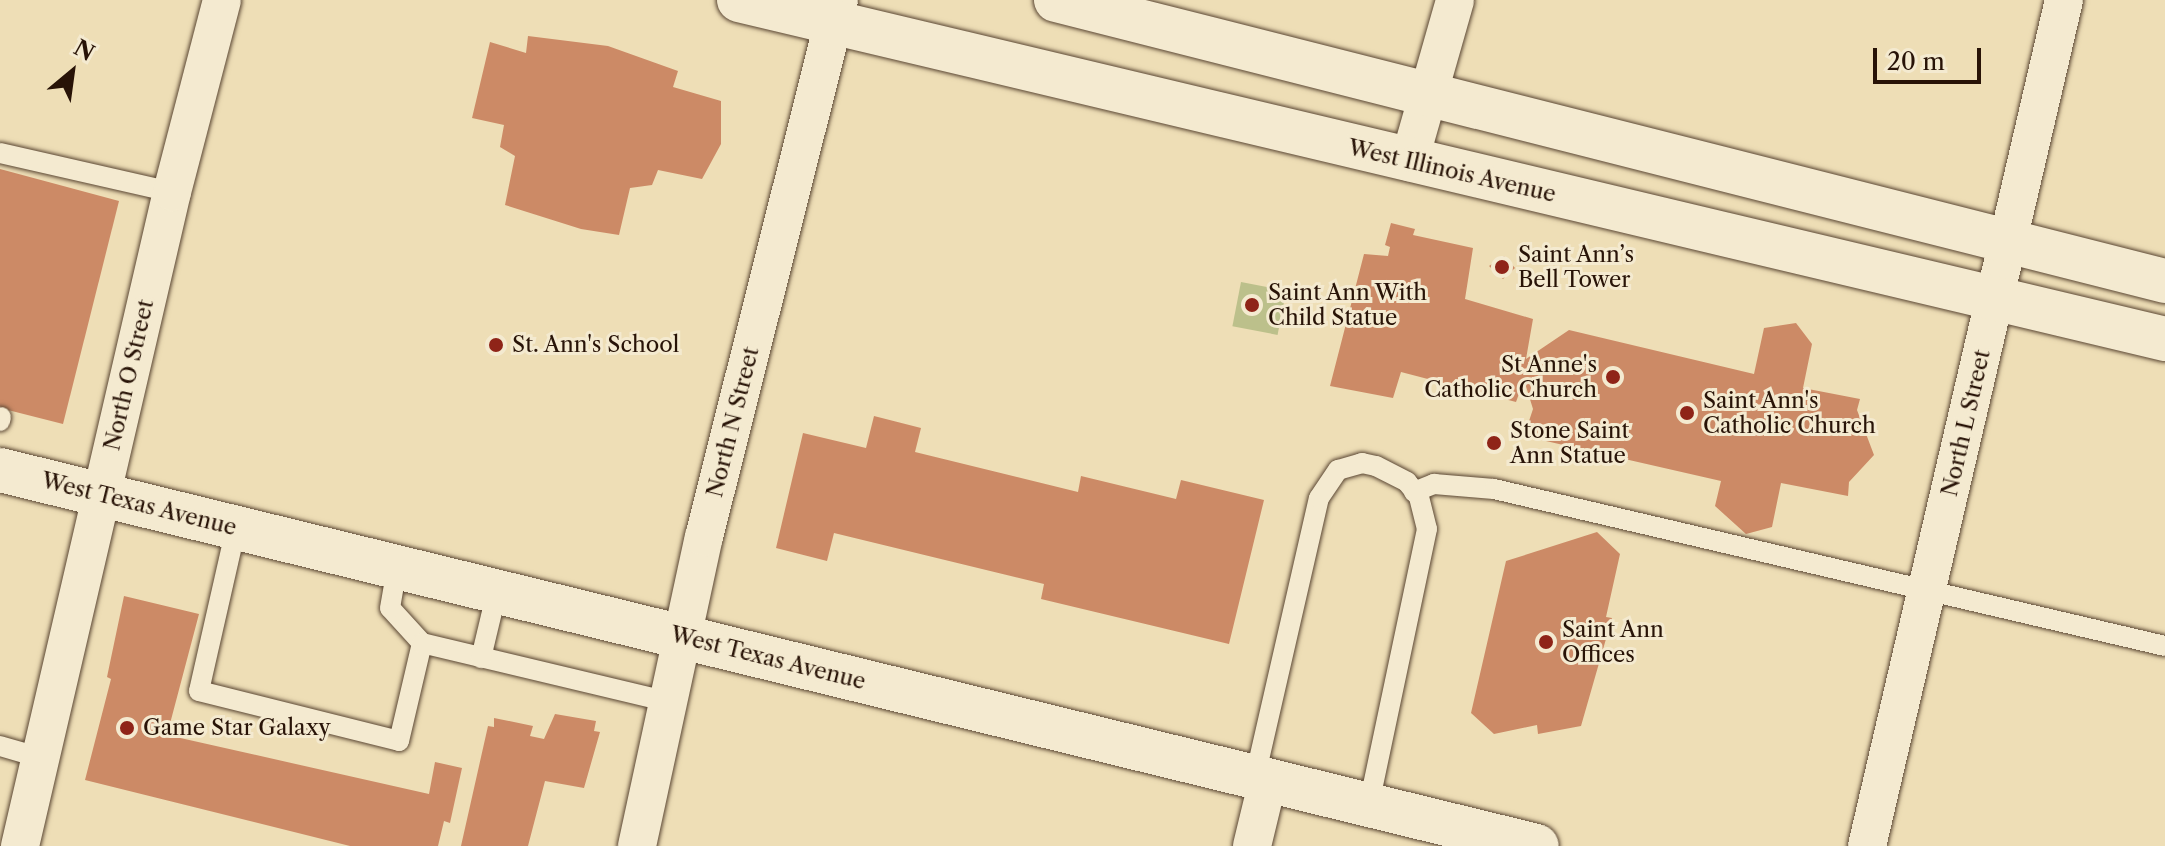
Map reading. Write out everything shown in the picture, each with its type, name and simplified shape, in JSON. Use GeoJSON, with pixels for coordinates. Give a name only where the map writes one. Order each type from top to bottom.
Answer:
{"type":"FeatureCollection","features":[{"type":"Feature","properties":{"kind":"main road","name":"West Illinois Avenue"},"geometry":{"type":"LineString","coordinates":[[739,0],[836,11],[1409,162],[2165,339]]}},
{"type":"Feature","properties":{"kind":"main road"},"geometry":{"type":"LineString","coordinates":[[1056,0],[1433,91],[2165,281]]}},
{"type":"Feature","properties":{"kind":"main road","name":"West Texas Avenue"},"geometry":{"type":"LineString","coordinates":[[0,470],[1537,846]]}},
{"type":"Feature","properties":{"kind":"street","name":"North O Street"},"geometry":{"type":"LineString","coordinates":[[20,846],[38,757],[172,192],[222,0]]}},
{"type":"Feature","properties":{"kind":"street"},"geometry":{"type":"LineString","coordinates":[[1409,162],[1433,91],[1455,0]]}},
{"type":"Feature","properties":{"kind":"street","name":"North L Street"},"geometry":{"type":"LineString","coordinates":[[1867,846],[2064,0]]}},
{"type":"Feature","properties":{"kind":"street","name":"North N Street"},"geometry":{"type":"LineString","coordinates":[[637,846],[686,638],[704,537],[836,11]]}},
{"type":"Feature","properties":{"kind":"street"},"geometry":{"type":"LineString","coordinates":[[1252,846],[1261,778]]}},
{"type":"Feature","properties":{"kind":"lane"},"geometry":{"type":"LineString","coordinates":[[0,153],[172,192]]}},
{"type":"Feature","properties":{"kind":"lane"},"geometry":{"type":"LineString","coordinates":[[1261,778],[1325,485],[1338,470],[1362,463],[1396,472],[1414,492],[1424,511],[1426,545],[1369,805]]}},
{"type":"Feature","properties":{"kind":"lane"},"geometry":{"type":"LineString","coordinates":[[1414,492],[1434,484],[1494,489],[2165,646]]}},
{"type":"Feature","properties":{"kind":"lane"},"geometry":{"type":"LineString","coordinates":[[236,528],[199,691],[399,741],[422,643]]}},
{"type":"Feature","properties":{"kind":"lane"},"geometry":{"type":"LineString","coordinates":[[397,568],[390,608],[422,643],[670,702]]}},
{"type":"Feature","properties":{"kind":"lane"},"geometry":{"type":"LineString","coordinates":[[481,658],[497,591]]}},
{"type":"Feature","properties":{"kind":"lane"},"geometry":{"type":"LineString","coordinates":[[0,746],[38,757]]}},
{"type":"Feature","properties":{"kind":"green space"},"geometry":{"type":"Polygon","coordinates":[[[1241,282],[1286,291],[1278,335],[1232,326],[1241,282]]]}},
{"type":"Feature","properties":{"kind":"building"},"geometry":{"type":"Polygon","coordinates":[[[528,36],[608,46],[678,71],[673,87],[721,101],[721,144],[702,179],[658,170],[652,185],[630,188],[619,235],[581,229],[505,205],[515,156],[500,147],[504,125],[472,118],[490,42],[526,53],[528,36]]]}},
{"type":"Feature","properties":{"kind":"building"},"geometry":{"type":"Polygon","coordinates":[[[0,169],[119,201],[63,424],[0,408],[0,169]]]}},
{"type":"Feature","properties":{"kind":"building","name":"St Anne's Catholic Church"},"geometry":{"type":"Polygon","coordinates":[[[1391,223],[1415,229],[1413,235],[1473,248],[1465,299],[1533,319],[1526,359],[1569,330],[1754,374],[1764,328],[1796,323],[1812,344],[1803,388],[1860,399],[1857,410],[1874,455],[1849,482],[1848,496],[1781,483],[1772,527],[1746,534],[1715,506],[1721,481],[1524,436],[1533,409],[1524,380],[1516,402],[1401,372],[1393,398],[1330,386],[1364,254],[1388,256],[1390,247],[1385,245],[1391,223]]]}},
{"type":"Feature","properties":{"kind":"building","name":"Saint Ann’s Bell Tower"},"geometry":{"type":"Polygon","coordinates":[[[1504,256],[1515,268],[1503,279],[1489,266],[1504,256]]]}},
{"type":"Feature","properties":{"kind":"building"},"geometry":{"type":"Polygon","coordinates":[[[874,416],[921,428],[915,452],[1078,492],[1081,476],[1176,499],[1181,480],[1264,500],[1229,644],[1041,599],[1044,584],[834,533],[827,561],[776,548],[803,433],[866,448],[874,416]]]}},
{"type":"Feature","properties":{"kind":"building","name":"Saint Ann Offices"},"geometry":{"type":"Polygon","coordinates":[[[1597,532],[1620,554],[1606,617],[1612,618],[1581,726],[1538,734],[1537,725],[1494,734],[1471,713],[1506,561],[1597,532]]]}},
{"type":"Feature","properties":{"kind":"building"},"geometry":{"type":"Polygon","coordinates":[[[124,596],[199,614],[167,735],[429,794],[435,762],[462,768],[450,823],[444,821],[438,846],[350,846],[85,780],[111,679],[107,677],[124,596]]]}},
{"type":"Feature","properties":{"kind":"building"},"geometry":{"type":"Polygon","coordinates":[[[555,714],[596,721],[594,731],[600,732],[584,788],[545,781],[528,846],[461,846],[488,726],[494,727],[494,718],[533,726],[530,736],[544,739],[555,714]]]}},
{"type":"Feature","properties":{"kind":"place","name":"Saint Ann’s Bell Tower"},"geometry":{"type":"Point","coordinates":[1502,267]}},
{"type":"Feature","properties":{"kind":"place","name":"Saint Ann With Child Statue"},"geometry":{"type":"Point","coordinates":[1252,305]}},
{"type":"Feature","properties":{"kind":"place","name":"St. Ann's School"},"geometry":{"type":"Point","coordinates":[496,345]}},
{"type":"Feature","properties":{"kind":"place","name":"St Anne's Catholic Church"},"geometry":{"type":"Point","coordinates":[1613,377]}},
{"type":"Feature","properties":{"kind":"place","name":"Saint Ann's Catholic Church"},"geometry":{"type":"Point","coordinates":[1687,413]}},
{"type":"Feature","properties":{"kind":"place","name":"Stone Saint Ann Statue"},"geometry":{"type":"Point","coordinates":[1494,443]}},
{"type":"Feature","properties":{"kind":"place","name":"Saint Ann Offices"},"geometry":{"type":"Point","coordinates":[1546,642]}},
{"type":"Feature","properties":{"kind":"place","name":"Game Star Galaxy"},"geometry":{"type":"Point","coordinates":[127,728]}}]}
